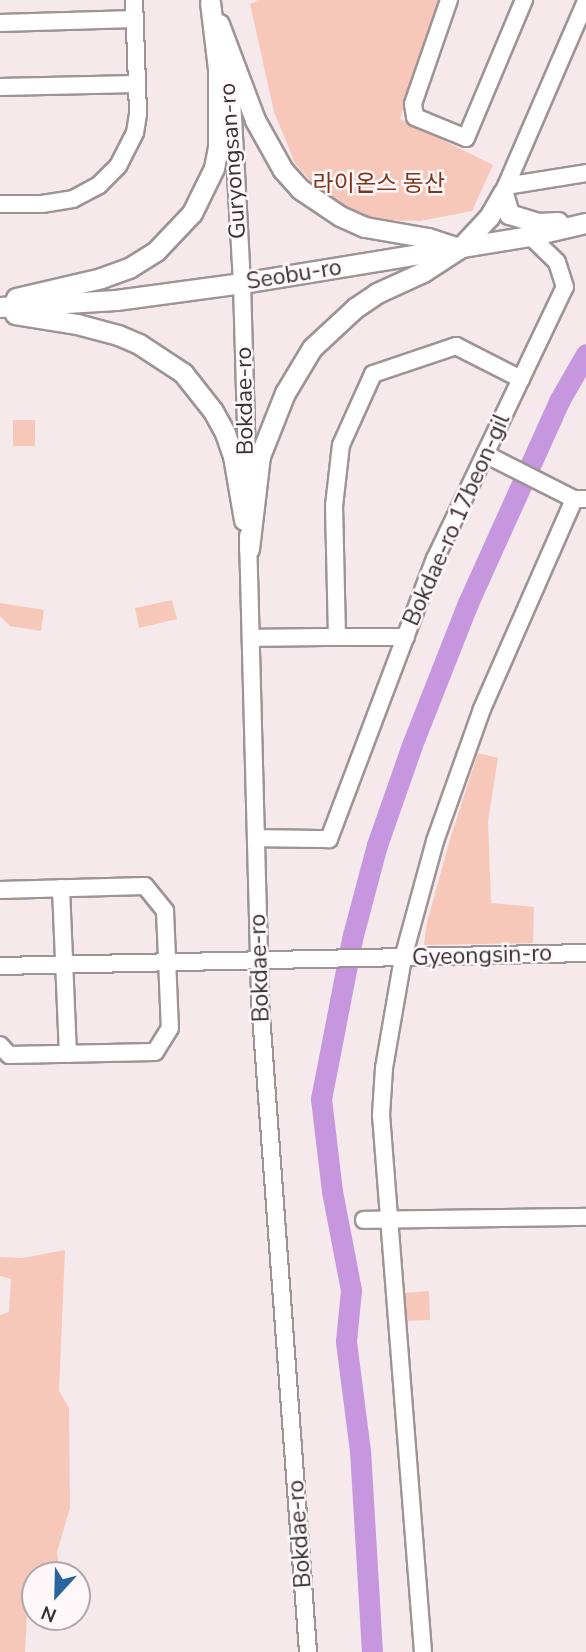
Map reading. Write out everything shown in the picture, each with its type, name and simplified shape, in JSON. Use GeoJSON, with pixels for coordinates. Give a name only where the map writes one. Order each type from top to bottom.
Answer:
{"type":"FeatureCollection","features":[{"type":"Feature","properties":{"kind":"main road"},"geometry":{"type":"LineString","coordinates":[[209,1],[236,64],[255,120],[283,170],[300,189],[340,216],[365,227],[428,238],[460,248]]}},
{"type":"Feature","properties":{"kind":"main road"},"geometry":{"type":"LineString","coordinates":[[0,307],[129,268],[156,251],[192,213],[214,168],[219,147],[218,69],[209,1]]}},
{"type":"Feature","properties":{"kind":"main road"},"geometry":{"type":"LineString","coordinates":[[249,549],[260,456],[273,419],[299,367],[312,348],[355,308],[377,293],[423,272],[460,248],[489,216],[505,189]]}},
{"type":"Feature","properties":{"kind":"main road"},"geometry":{"type":"LineString","coordinates":[[505,189],[509,214],[521,220],[538,223],[586,222]]}},
{"type":"Feature","properties":{"kind":"main road","name":"Seobu-ro"},"geometry":{"type":"LineString","coordinates":[[0,307],[116,300],[242,283],[530,236],[586,222]]}},
{"type":"Feature","properties":{"kind":"main road"},"geometry":{"type":"LineString","coordinates":[[0,307],[118,335],[139,344],[183,373],[213,411],[225,433],[239,481],[249,549]]}},
{"type":"Feature","properties":{"kind":"street"},"geometry":{"type":"LineString","coordinates":[[0,204],[59,203],[87,193],[109,177],[135,133],[138,84],[134,0]]}},
{"type":"Feature","properties":{"kind":"street"},"geometry":{"type":"LineString","coordinates":[[449,0],[413,104],[415,117],[466,138],[524,0]]}},
{"type":"Feature","properties":{"kind":"street","name":"Guryongsan-ro"},"geometry":{"type":"LineString","coordinates":[[209,1],[232,99],[242,283]]}},
{"type":"Feature","properties":{"kind":"street"},"geometry":{"type":"LineString","coordinates":[[505,189],[586,2]]}},
{"type":"Feature","properties":{"kind":"street"},"geometry":{"type":"LineString","coordinates":[[0,23],[135,19]]}},
{"type":"Feature","properties":{"kind":"street"},"geometry":{"type":"LineString","coordinates":[[0,87],[138,84]]}},
{"type":"Feature","properties":{"kind":"street"},"geometry":{"type":"LineString","coordinates":[[505,189],[586,173]]}},
{"type":"Feature","properties":{"kind":"street","name":"Bokdae-ro 17beon-gil"},"geometry":{"type":"LineString","coordinates":[[251,638],[405,637],[435,559],[565,287],[557,262],[530,236]]}},
{"type":"Feature","properties":{"kind":"street","name":"Bokdae-ro"},"geometry":{"type":"LineString","coordinates":[[242,283],[259,962],[308,1652]]}},
{"type":"Feature","properties":{"kind":"street"},"geometry":{"type":"LineString","coordinates":[[337,637],[334,506],[341,445],[373,374],[456,346],[521,379]]}},
{"type":"Feature","properties":{"kind":"street"},"geometry":{"type":"LineString","coordinates":[[423,1652],[381,1115],[384,1068],[403,958],[435,841],[460,767],[528,599],[580,499],[485,454]]}},
{"type":"Feature","properties":{"kind":"street"},"geometry":{"type":"LineString","coordinates":[[256,838],[329,839],[405,637]]}},
{"type":"Feature","properties":{"kind":"street"},"geometry":{"type":"LineString","coordinates":[[0,890],[145,886],[165,911],[170,1028],[155,1052],[9,1055],[0,1045]]}},
{"type":"Feature","properties":{"kind":"street"},"geometry":{"type":"LineString","coordinates":[[61,888],[68,1054]]}},
{"type":"Feature","properties":{"kind":"street","name":"Gyeongsin-ro"},"geometry":{"type":"LineString","coordinates":[[259,962],[586,953]]}},
{"type":"Feature","properties":{"kind":"street"},"geometry":{"type":"LineString","coordinates":[[0,967],[259,962]]}},
{"type":"Feature","properties":{"kind":"street"},"geometry":{"type":"LineString","coordinates":[[364,1220],[586,1217]]}},
{"type":"Feature","properties":{"kind":"green space","name":"라이온스 동산"},"geometry":{"type":"Polygon","coordinates":[[[260,0],[438,0],[400,119],[493,165],[472,211],[420,221],[380,220],[350,211],[321,193],[295,163],[274,112],[250,4],[260,0]]]}},
{"type":"Feature","properties":{"kind":"green space"},"geometry":{"type":"Polygon","coordinates":[[[13,420],[35,420],[35,446],[13,446],[13,420]]]}},
{"type":"Feature","properties":{"kind":"green space"},"geometry":{"type":"Polygon","coordinates":[[[172,600],[177,619],[139,628],[135,608],[172,600]]]}},
{"type":"Feature","properties":{"kind":"green space"},"geometry":{"type":"Polygon","coordinates":[[[0,603],[44,610],[41,631],[10,626],[0,616],[0,603]]]}},
{"type":"Feature","properties":{"kind":"green space"},"geometry":{"type":"Polygon","coordinates":[[[478,753],[498,758],[488,821],[491,903],[534,907],[533,943],[424,945],[427,922],[451,836],[478,753]]]}},
{"type":"Feature","properties":{"kind":"green space"},"geometry":{"type":"Polygon","coordinates":[[[65,1250],[59,1391],[69,1408],[70,1508],[57,1552],[58,1561],[21,1561],[21,1631],[26,1631],[25,1652],[0,1652],[0,1315],[9,1312],[11,1279],[0,1276],[0,1257],[23,1258],[65,1250]]]}},
{"type":"Feature","properties":{"kind":"green space"},"geometry":{"type":"Polygon","coordinates":[[[429,1291],[430,1320],[406,1321],[404,1293],[429,1291]]]}},
{"type":"Feature","properties":{"kind":"waterway"},"geometry":{"type":"LineString","coordinates":[[372,1652],[360,1451],[346,1341],[351,1290],[332,1191],[321,1099],[353,935],[377,845],[412,745],[468,603],[559,401],[586,354]]}}]}
